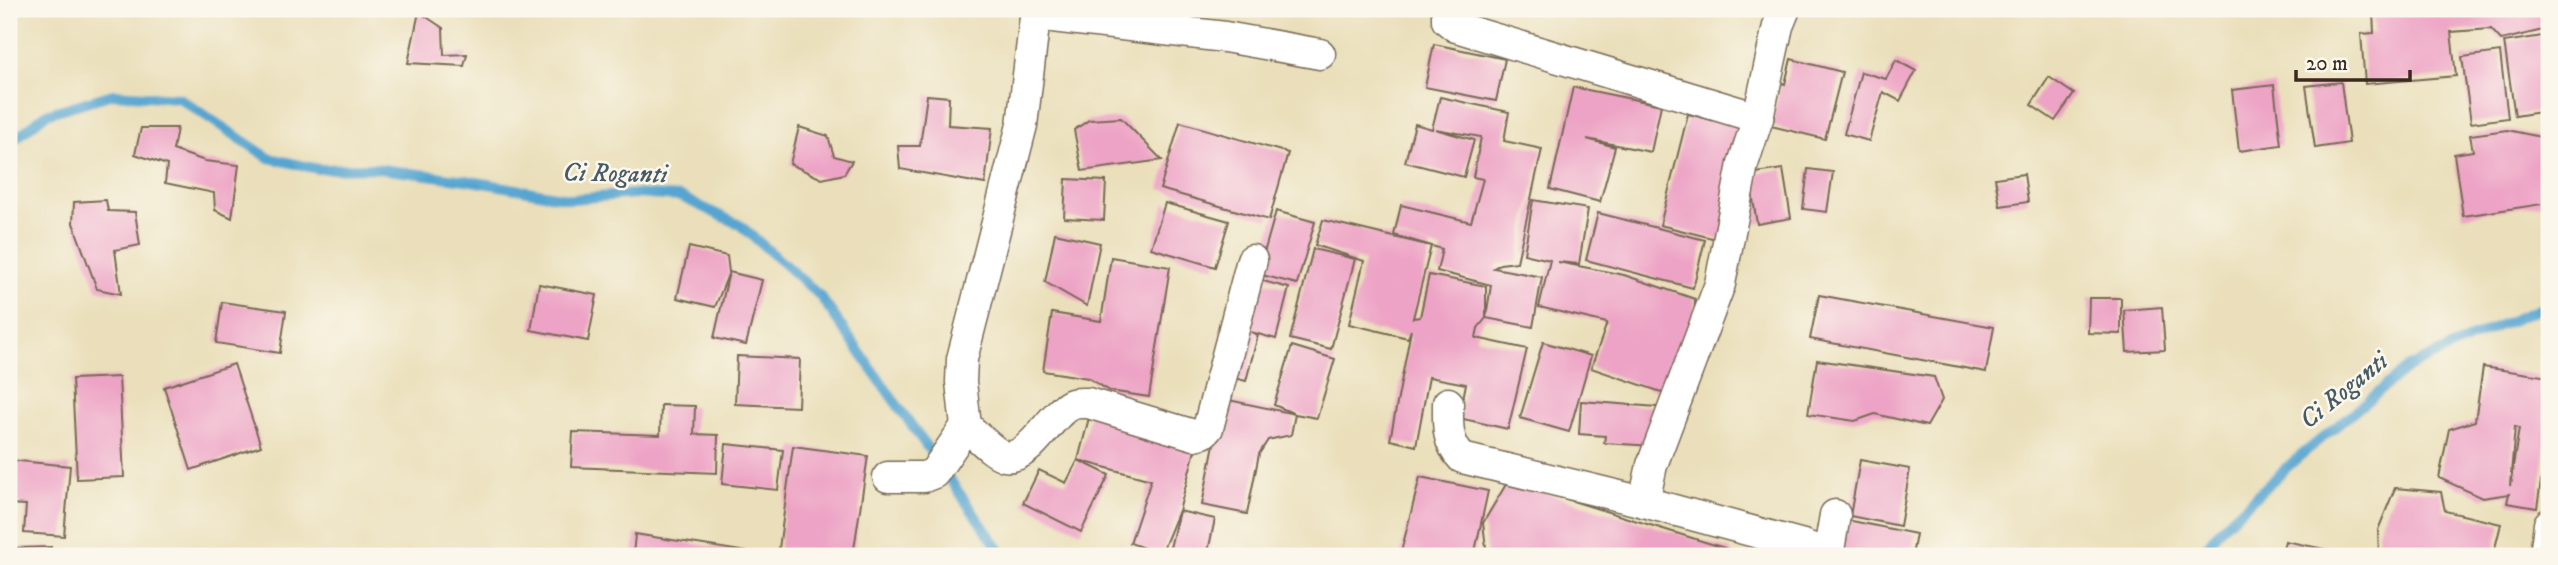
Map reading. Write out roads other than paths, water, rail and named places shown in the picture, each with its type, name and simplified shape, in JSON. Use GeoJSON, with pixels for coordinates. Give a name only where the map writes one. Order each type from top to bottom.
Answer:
{"type":"FeatureCollection","features":[{"type":"Feature","properties":{"kind":"street"},"geometry":{"type":"LineString","coordinates":[[1447,9],[1447,20],[1456,27],[1758,118]]}},
{"type":"Feature","properties":{"kind":"street"},"geometry":{"type":"LineString","coordinates":[[1644,502],[1652,465],[1720,284],[1743,164],[1758,118],[1778,26],[1785,9]]}},
{"type":"Feature","properties":{"kind":"street"},"geometry":{"type":"LineString","coordinates":[[888,477],[924,477],[934,473],[959,437],[962,359],[1022,125],[1035,12],[1225,37],[1320,54]]}},
{"type":"Feature","properties":{"kind":"street"},"geometry":{"type":"LineString","coordinates":[[959,437],[1006,456],[1021,453],[1060,412],[1076,403],[1088,403],[1194,435],[1203,433],[1208,428],[1252,260]]}},
{"type":"Feature","properties":{"kind":"street"},"geometry":{"type":"LineString","coordinates":[[1448,403],[1450,439],[1455,451],[1462,458],[1644,502],[1803,545],[1813,549],[1819,556]]}},
{"type":"Feature","properties":{"kind":"street"},"geometry":{"type":"LineString","coordinates":[[1828,556],[1835,515]]}},
{"type":"Feature","properties":{"kind":"street"},"geometry":{"type":"LineString","coordinates":[[2545,556],[2549,524]]}},
{"type":"Feature","properties":{"kind":"waterway","name":"Ci Roganti"},"geometry":{"type":"LineString","coordinates":[[9,144],[46,114],[113,94],[179,98],[269,158],[318,169],[373,168],[466,180],[572,199],[635,194],[681,197],[740,225],[820,296],[1004,556]]}},
{"type":"Feature","properties":{"kind":"waterway","name":"Ci Roganti"},"geometry":{"type":"LineString","coordinates":[[2199,556],[2221,528],[2294,461],[2409,367],[2549,305]]}}]}
